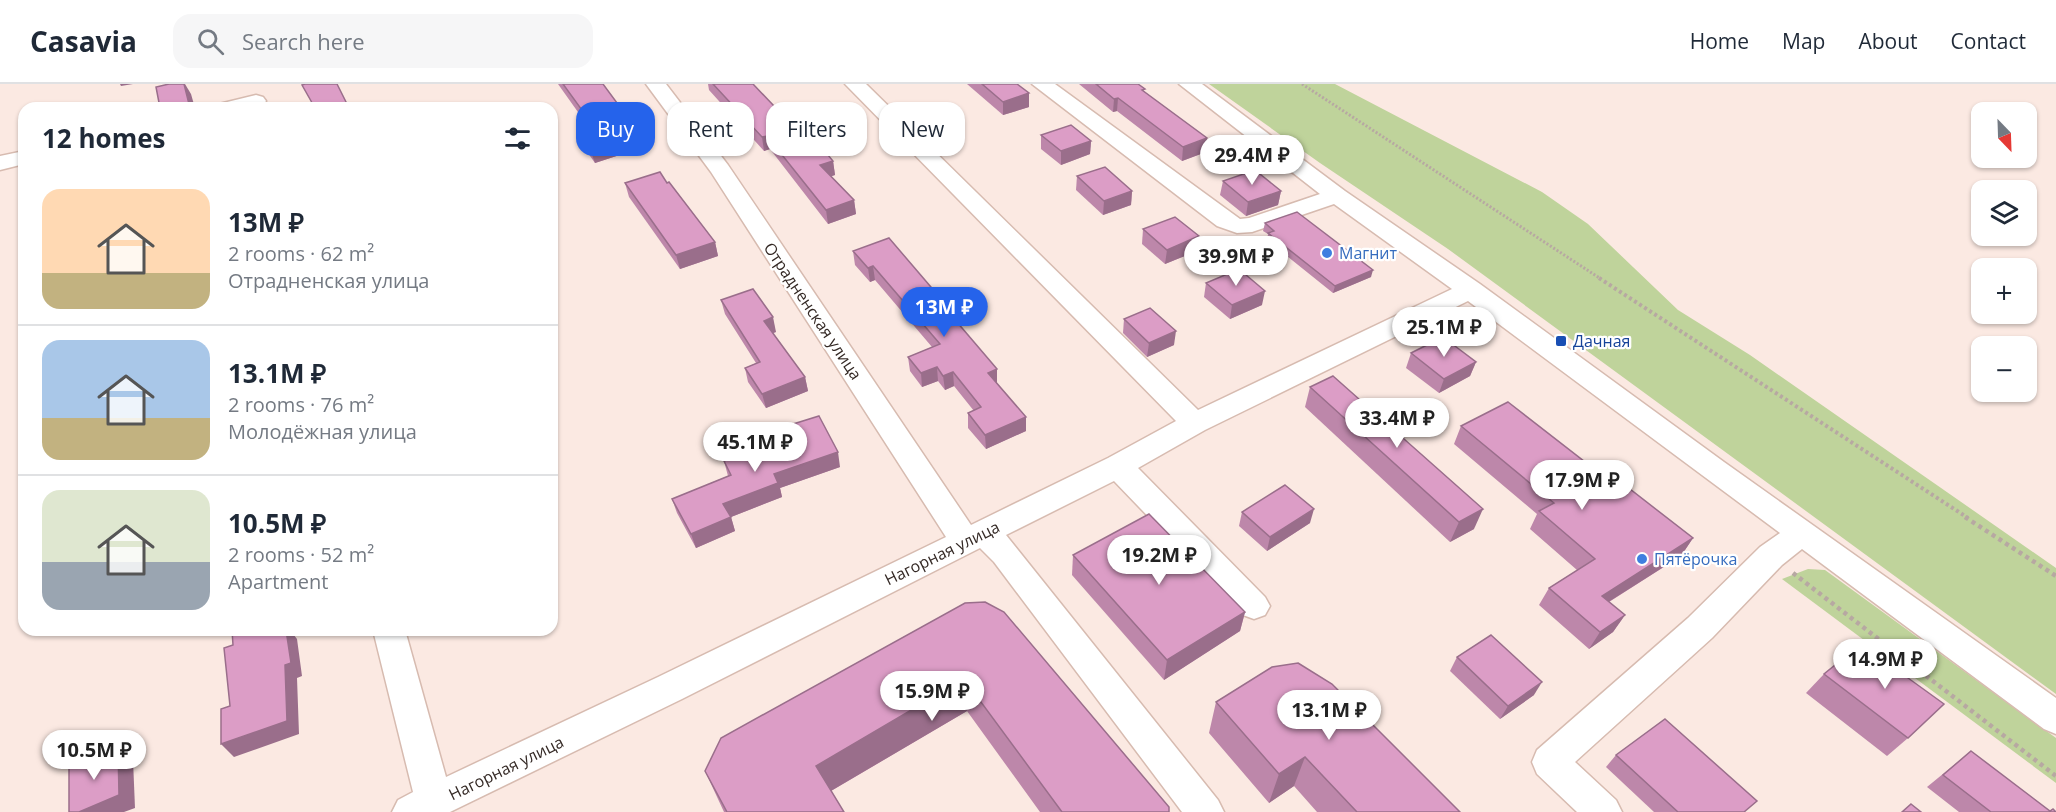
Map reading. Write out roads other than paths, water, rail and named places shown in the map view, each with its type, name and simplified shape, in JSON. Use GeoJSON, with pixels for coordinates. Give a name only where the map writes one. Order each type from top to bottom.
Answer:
{"type":"FeatureCollection","features":[{"type":"Feature","properties":{"kind":"street","name":"Отрадненская улица"},"geometry":{"type":"LineString","coordinates":[[656,84],[720,170],[975,537],[1005,553],[1205,812]]}},
{"type":"Feature","properties":{"kind":"street"},"geometry":{"type":"LineString","coordinates":[[855,84],[1195,423]]}},
{"type":"Feature","properties":{"kind":"street"},"geometry":{"type":"LineString","coordinates":[[1042,84],[1225,221],[1237,226],[1252,225],[1337,196]]}},
{"type":"Feature","properties":{"kind":"street"},"geometry":{"type":"LineString","coordinates":[[1190,84],[1337,196],[1470,290],[2056,718]]}},
{"type":"Feature","properties":{"kind":"street"},"geometry":{"type":"LineString","coordinates":[[0,163],[18,158]]}},
{"type":"Feature","properties":{"kind":"street","name":"Нагорная улица"},"geometry":{"type":"LineString","coordinates":[[422,807],[975,537],[1118,466],[1195,423],[1470,290]]}},
{"type":"Feature","properties":{"kind":"street"},"geometry":{"type":"LineString","coordinates":[[1118,466],[1254,606]]}},
{"type":"Feature","properties":{"kind":"street"},"geometry":{"type":"LineString","coordinates":[[1603,812],[1550,762],[1700,628],[1771,556],[1801,533]]}},
{"type":"Feature","properties":{"kind":"street"},"geometry":{"type":"LineString","coordinates":[[390,636],[422,807]]}},
{"type":"Feature","properties":{"kind":"place","name":"Магнит"},"geometry":{"type":"Point","coordinates":[1327,253]}},
{"type":"Feature","properties":{"kind":"place","name":"Дачная"},"geometry":{"type":"Point","coordinates":[1561,341]}},
{"type":"Feature","properties":{"kind":"place","name":"Пятёрочка"},"geometry":{"type":"Point","coordinates":[1642,559]}}]}
